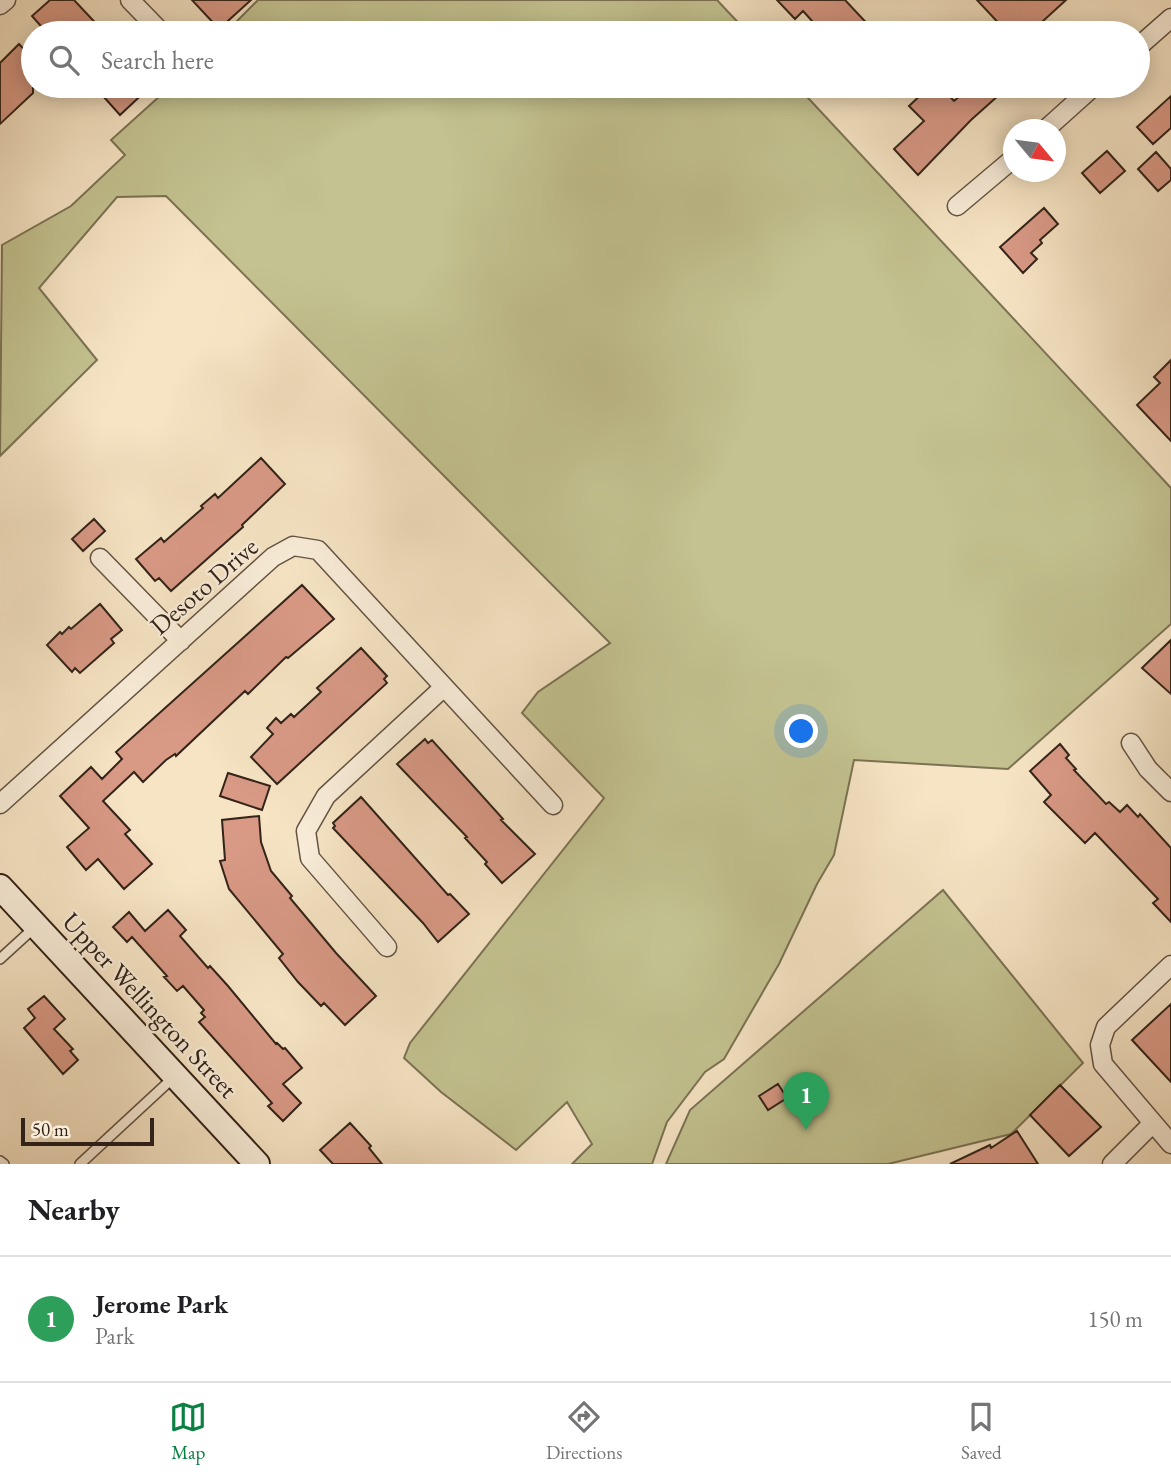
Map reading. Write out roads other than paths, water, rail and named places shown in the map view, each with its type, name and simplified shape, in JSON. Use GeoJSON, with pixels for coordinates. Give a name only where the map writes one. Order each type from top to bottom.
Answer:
{"type":"FeatureCollection","features":[{"type":"Feature","properties":{"kind":"main road","name":"Upper Wellington Street"},"geometry":{"type":"LineString","coordinates":[[0,887],[257,1164]]}},
{"type":"Feature","properties":{"kind":"street"},"geometry":{"type":"LineString","coordinates":[[0,5],[6,0]]}},
{"type":"Feature","properties":{"kind":"street"},"geometry":{"type":"LineString","coordinates":[[130,0],[150,21]]}},
{"type":"Feature","properties":{"kind":"street"},"geometry":{"type":"LineString","coordinates":[[1150,36],[1171,18]]}},
{"type":"Feature","properties":{"kind":"street"},"geometry":{"type":"LineString","coordinates":[[1057,119],[1081,98]]}},
{"type":"Feature","properties":{"kind":"street"},"geometry":{"type":"LineString","coordinates":[[957,206],[1003,167]]}},
{"type":"Feature","properties":{"kind":"street","name":"Desoto Drive"},"geometry":{"type":"LineString","coordinates":[[0,804],[274,557],[293,546],[318,550],[553,805]]}},
{"type":"Feature","properties":{"kind":"street"},"geometry":{"type":"LineString","coordinates":[[100,558],[181,641]]}},
{"type":"Feature","properties":{"kind":"street"},"geometry":{"type":"LineString","coordinates":[[387,947],[310,858],[306,831],[326,796],[444,687]]}},
{"type":"Feature","properties":{"kind":"street"},"geometry":{"type":"LineString","coordinates":[[1131,743],[1149,769],[1171,792]]}},
{"type":"Feature","properties":{"kind":"street"},"geometry":{"type":"LineString","coordinates":[[1171,965],[1107,1027],[1100,1045],[1103,1064],[1171,1144]]}},
{"type":"Feature","properties":{"kind":"street"},"geometry":{"type":"LineString","coordinates":[[1112,1164],[1153,1124]]}},
{"type":"Feature","properties":{"kind":"lane"},"geometry":{"type":"LineString","coordinates":[[0,959],[36,925]]}},
{"type":"Feature","properties":{"kind":"lane"},"geometry":{"type":"LineString","coordinates":[[80,1164],[175,1076]]}},
{"type":"Feature","properties":{"kind":"place","name":"Jerome Park"},"geometry":{"type":"Point","coordinates":[806,1130]}}]}
